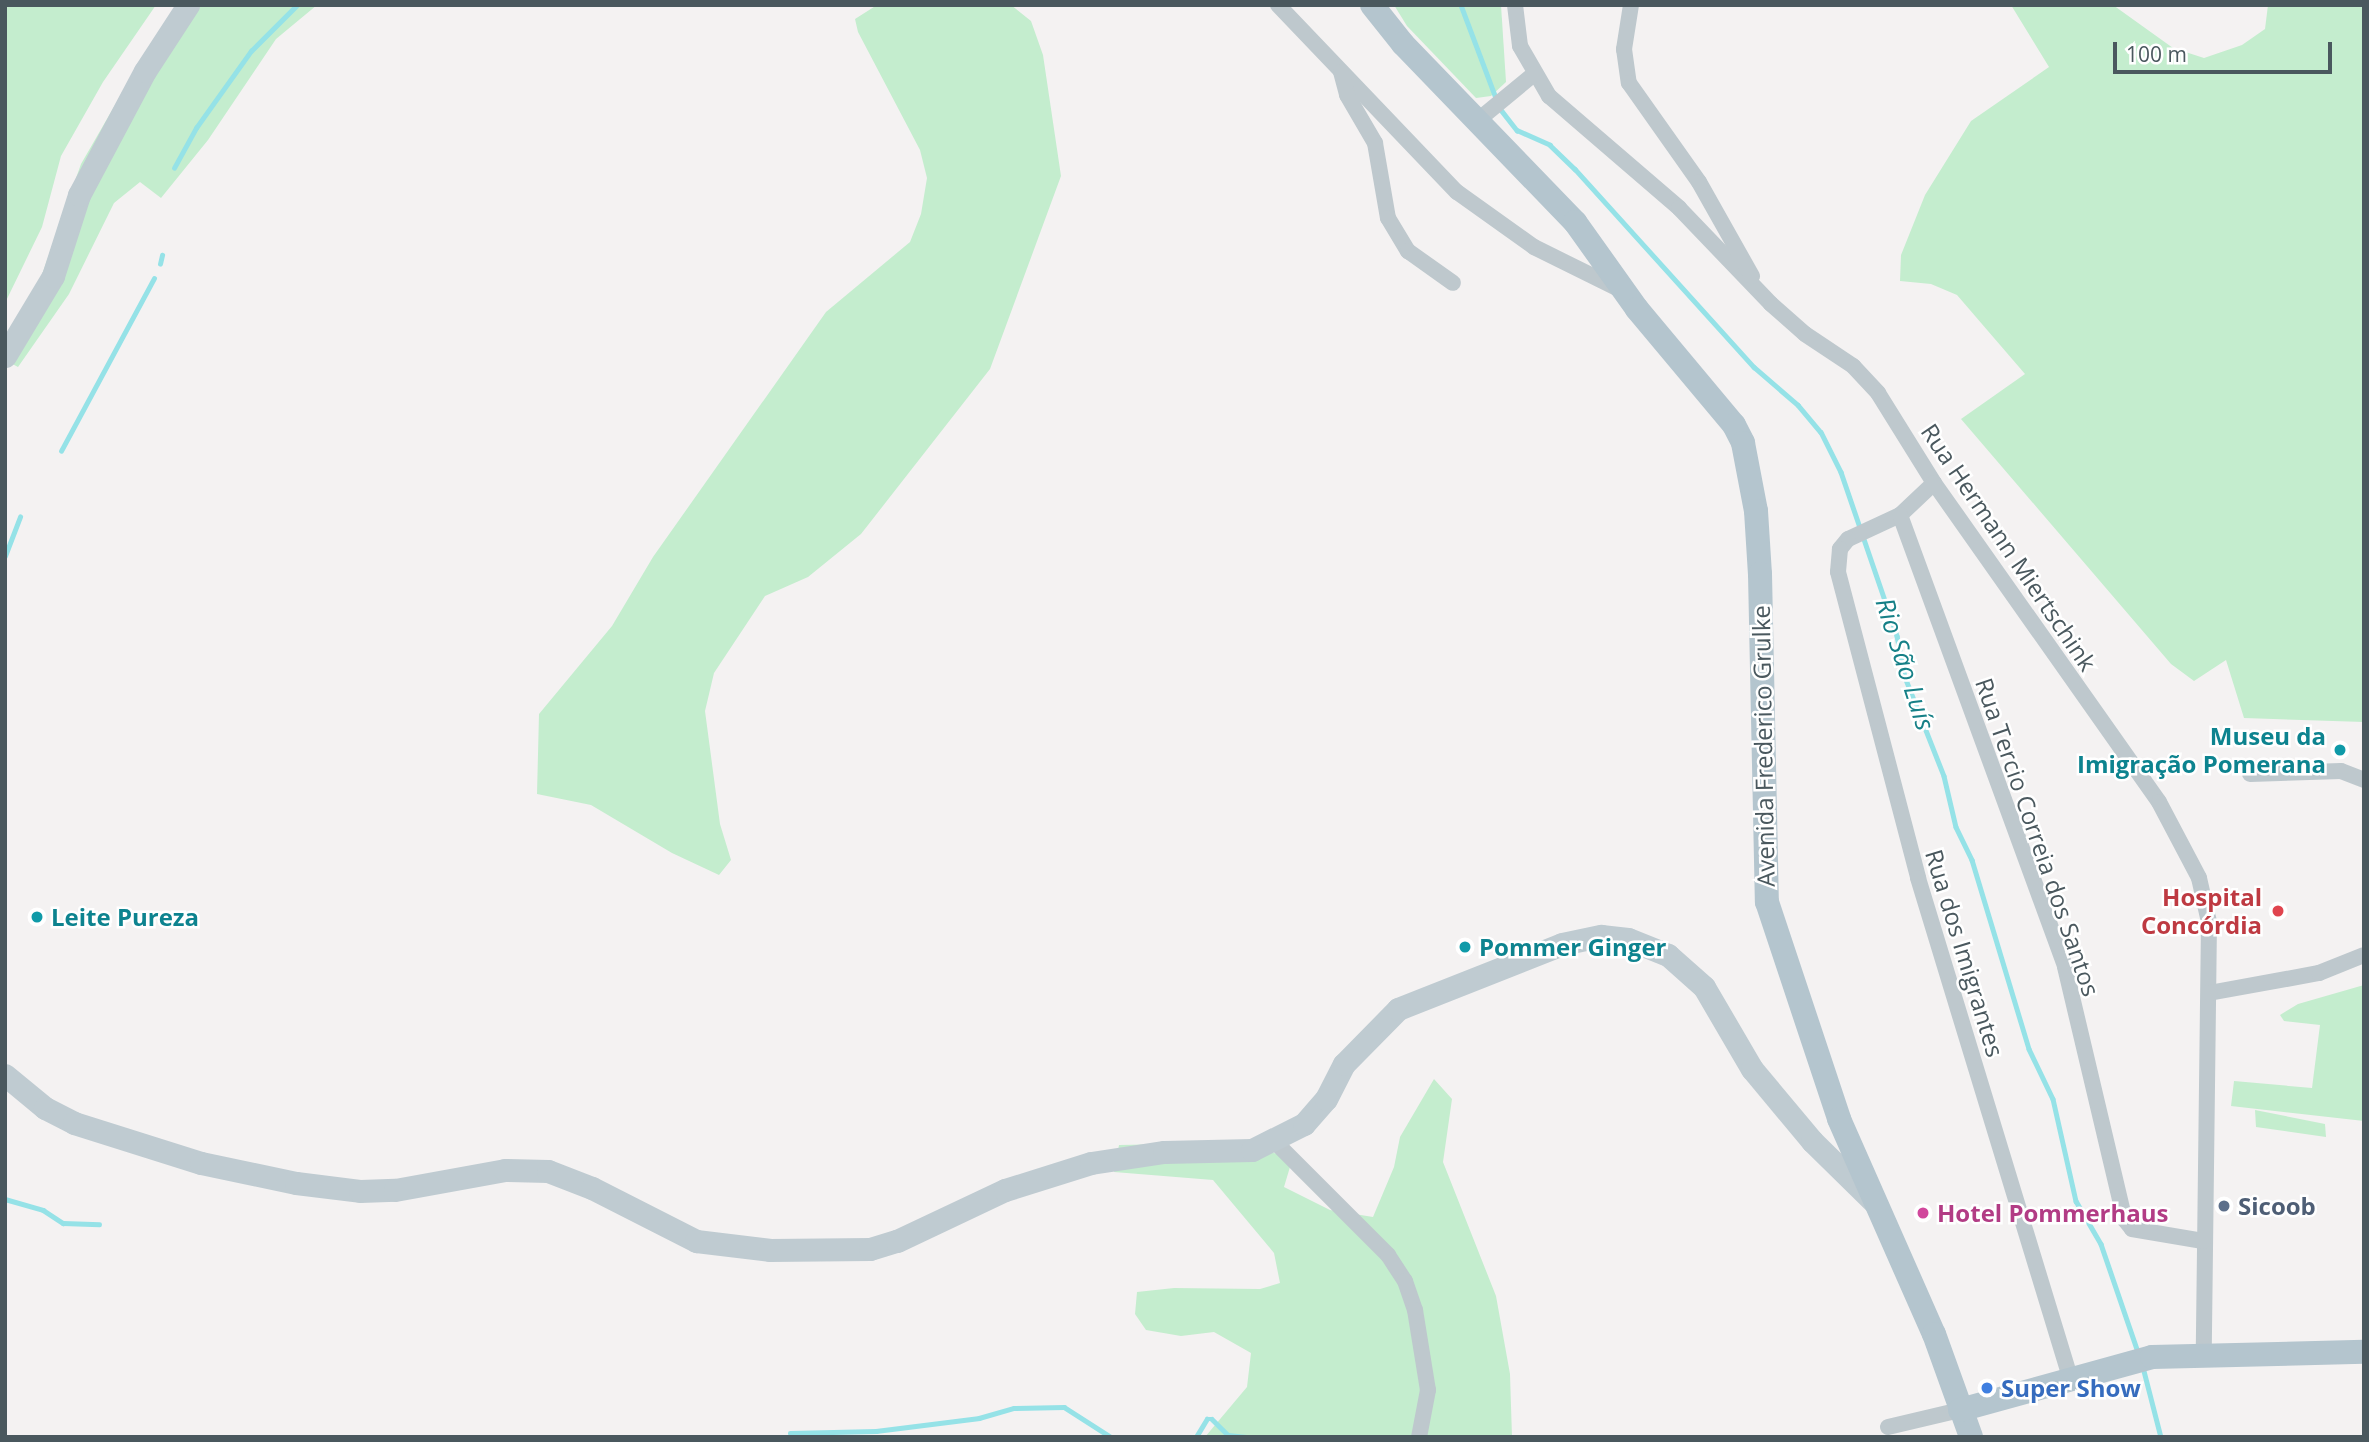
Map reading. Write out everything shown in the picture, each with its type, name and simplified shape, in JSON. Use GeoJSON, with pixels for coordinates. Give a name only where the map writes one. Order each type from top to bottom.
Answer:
{"type":"FeatureCollection","features":[{"type":"Feature","properties":{"kind":"main road","name":"Avenida Frederico Grulke"},"geometry":{"type":"LineString","coordinates":[[1372,5],[1482,116],[1575,222],[1617,283],[1734,425],[1748,459],[1760,574],[1766,902],[1839,1119],[1934,1334],[1971,1437]]}},
{"type":"Feature","properties":{"kind":"main road"},"geometry":{"type":"LineString","coordinates":[[1956,1437],[1960,1410],[2123,1363],[2152,1357],[2204,1354],[2364,1352]]}},
{"type":"Feature","properties":{"kind":"street"},"geometry":{"type":"LineString","coordinates":[[5,356],[53,276],[79,195],[145,71],[188,5]]}},
{"type":"Feature","properties":{"kind":"street"},"geometry":{"type":"LineString","coordinates":[[1278,5],[1457,192],[1534,247],[1617,283]]}},
{"type":"Feature","properties":{"kind":"street","name":"Rua Hermann Miertschink"},"geometry":{"type":"LineString","coordinates":[[1515,5],[1520,46],[1549,96],[1678,208],[1766,299],[1864,377],[1934,483],[2159,803],[2199,878],[2206,901],[2209,993],[2203,1241],[2204,1354]]}},
{"type":"Feature","properties":{"kind":"street"},"geometry":{"type":"LineString","coordinates":[[1631,5],[1624,49],[1629,83],[1699,182],[1766,299]]}},
{"type":"Feature","properties":{"kind":"street"},"geometry":{"type":"LineString","coordinates":[[1340,70],[1347,95],[1375,143],[1388,218],[1408,251],[1453,283]]}},
{"type":"Feature","properties":{"kind":"street"},"geometry":{"type":"LineString","coordinates":[[1482,116],[1534,74]]}},
{"type":"Feature","properties":{"kind":"street"},"geometry":{"type":"LineString","coordinates":[[1900,515],[1934,483]]}},
{"type":"Feature","properties":{"kind":"street","name":"Rua dos Imigrantes"},"geometry":{"type":"LineString","coordinates":[[1900,515],[1848,539],[1840,549],[1838,572],[1852,637],[1917,878],[2070,1377]]}},
{"type":"Feature","properties":{"kind":"street","name":"Rua Tercio Correia dos Santos"},"geometry":{"type":"LineString","coordinates":[[1900,515],[2065,967],[2124,1220],[2138,1230],[2203,1241]]}},
{"type":"Feature","properties":{"kind":"street"},"geometry":{"type":"LineString","coordinates":[[2250,774],[2341,771],[2364,780]]}},
{"type":"Feature","properties":{"kind":"street"},"geometry":{"type":"LineString","coordinates":[[5,1075],[45,1108],[74,1123],[201,1163],[359,1191],[426,1186],[505,1170],[548,1171],[592,1188],[696,1241],[770,1250],[870,1249],[897,1241],[1005,1190],[1091,1163],[1164,1152],[1252,1150],[1304,1124],[1326,1099],[1344,1064],[1398,1009],[1562,944],[1601,936],[1628,939],[1668,955],[1704,987],[1752,1069],[1784,1109],[1873,1201]]}},
{"type":"Feature","properties":{"kind":"street"},"geometry":{"type":"LineString","coordinates":[[2209,993],[2319,973],[2364,955]]}},
{"type":"Feature","properties":{"kind":"street"},"geometry":{"type":"LineString","coordinates":[[1273,1140],[1388,1255],[1405,1281],[1415,1310],[1427,1390],[1419,1437]]}},
{"type":"Feature","properties":{"kind":"street"},"geometry":{"type":"LineString","coordinates":[[1888,1427],[1960,1410]]}},
{"type":"Feature","properties":{"kind":"green space"},"geometry":{"type":"Polygon","coordinates":[[[5,5],[156,5],[103,82],[61,156],[42,227],[5,303],[5,5]]]}},
{"type":"Feature","properties":{"kind":"green space"},"geometry":{"type":"Polygon","coordinates":[[[183,5],[317,5],[276,39],[208,140],[161,198],[140,182],[114,203],[69,294],[18,367],[5,360],[33,300],[81,164],[122,93],[183,5]]]}},
{"type":"Feature","properties":{"kind":"green space"},"geometry":{"type":"Polygon","coordinates":[[[877,5],[1011,5],[1031,21],[1043,55],[1061,176],[990,369],[861,534],[808,577],[765,596],[714,673],[705,711],[720,824],[731,860],[719,875],[672,853],[591,805],[537,794],[539,714],[612,626],[653,557],[826,312],[910,242],[921,214],[927,178],[920,150],[858,32],[855,19],[877,5]]]}},
{"type":"Feature","properties":{"kind":"green space"},"geometry":{"type":"Polygon","coordinates":[[[1394,5],[1501,5],[1506,82],[1491,96],[1476,98],[1407,26],[1394,5]]]}},
{"type":"Feature","properties":{"kind":"green space"},"geometry":{"type":"Polygon","coordinates":[[[2011,5],[2113,5],[2173,48],[2204,58],[2242,45],[2265,29],[2268,5],[2364,5],[2364,722],[2244,718],[2226,660],[2194,681],[2171,664],[1961,419],[2025,374],[1957,295],[1931,284],[1900,281],[1901,255],[1925,195],[1971,121],[2049,67],[2011,5]]]}},
{"type":"Feature","properties":{"kind":"green space"},"geometry":{"type":"Polygon","coordinates":[[[2364,985],[2364,1121],[2231,1106],[2234,1081],[2312,1088],[2320,1025],[2284,1021],[2280,1015],[2298,1004],[2364,985]]]}},
{"type":"Feature","properties":{"kind":"green space"},"geometry":{"type":"Polygon","coordinates":[[[1434,1079],[1452,1099],[1443,1162],[1496,1296],[1510,1374],[1512,1437],[1205,1437],[1247,1387],[1251,1353],[1214,1332],[1181,1336],[1146,1330],[1135,1314],[1137,1292],[1174,1288],[1260,1289],[1280,1283],[1274,1253],[1213,1180],[1114,1172],[1119,1145],[1225,1143],[1293,1157],[1284,1187],[1330,1210],[1373,1217],[1394,1167],[1400,1137],[1434,1079]]]}},
{"type":"Feature","properties":{"kind":"green space"},"geometry":{"type":"Polygon","coordinates":[[[2255,1110],[2325,1124],[2326,1137],[2256,1127],[2255,1110]]]}},
{"type":"Feature","properties":{"kind":"waterway"},"geometry":{"type":"LineString","coordinates":[[174,168],[196,128],[251,51],[297,5]]}},
{"type":"Feature","properties":{"kind":"waterway","name":"Rio São Luís"},"geometry":{"type":"LineString","coordinates":[[1461,5],[1496,98]]}},
{"type":"Feature","properties":{"kind":"waterway","name":"Rio São Luís"},"geometry":{"type":"LineString","coordinates":[[1498,106],[1517,130],[1550,145],[1575,169],[1754,367],[1798,405],[1821,432],[1841,472],[1897,636],[1905,677],[1944,776],[1956,827],[1972,860],[2029,1049],[2053,1099],[2076,1201],[2101,1244],[2138,1352]]}},
{"type":"Feature","properties":{"kind":"waterway"},"geometry":{"type":"LineString","coordinates":[[160,264],[162,255]]}},
{"type":"Feature","properties":{"kind":"waterway"},"geometry":{"type":"LineString","coordinates":[[61,451],[154,278]]}},
{"type":"Feature","properties":{"kind":"waterway"},"geometry":{"type":"LineString","coordinates":[[5,556],[20,517]]}},
{"type":"Feature","properties":{"kind":"waterway"},"geometry":{"type":"LineString","coordinates":[[5,1199],[43,1210],[63,1223],[99,1224]]}},
{"type":"Feature","properties":{"kind":"waterway","name":"Rio São Luís"},"geometry":{"type":"LineString","coordinates":[[2143,1367],[2161,1437]]}},
{"type":"Feature","properties":{"kind":"waterway"},"geometry":{"type":"LineString","coordinates":[[790,1433],[876,1431],[979,1418],[1014,1408],[1064,1407],[1111,1437]]}},
{"type":"Feature","properties":{"kind":"waterway"},"geometry":{"type":"LineString","coordinates":[[1196,1437],[1207,1419],[1212,1419],[1228,1435],[1246,1437]]}},
{"type":"Feature","properties":{"kind":"place","name":"Museu da Imigração Pomerana"},"geometry":{"type":"Point","coordinates":[2340,750]}},
{"type":"Feature","properties":{"kind":"place","name":"Hospital Concórdia"},"geometry":{"type":"Point","coordinates":[2278,911]}},
{"type":"Feature","properties":{"kind":"place","name":"Leite Pureza"},"geometry":{"type":"Point","coordinates":[37,917]}},
{"type":"Feature","properties":{"kind":"place","name":"Pommer Ginger"},"geometry":{"type":"Point","coordinates":[1465,947]}},
{"type":"Feature","properties":{"kind":"place","name":"Sicoob"},"geometry":{"type":"Point","coordinates":[2224,1206]}},
{"type":"Feature","properties":{"kind":"place","name":"Hotel Pommerhaus"},"geometry":{"type":"Point","coordinates":[1923,1213]}},
{"type":"Feature","properties":{"kind":"place","name":"Super Show"},"geometry":{"type":"Point","coordinates":[1987,1388]}}]}
